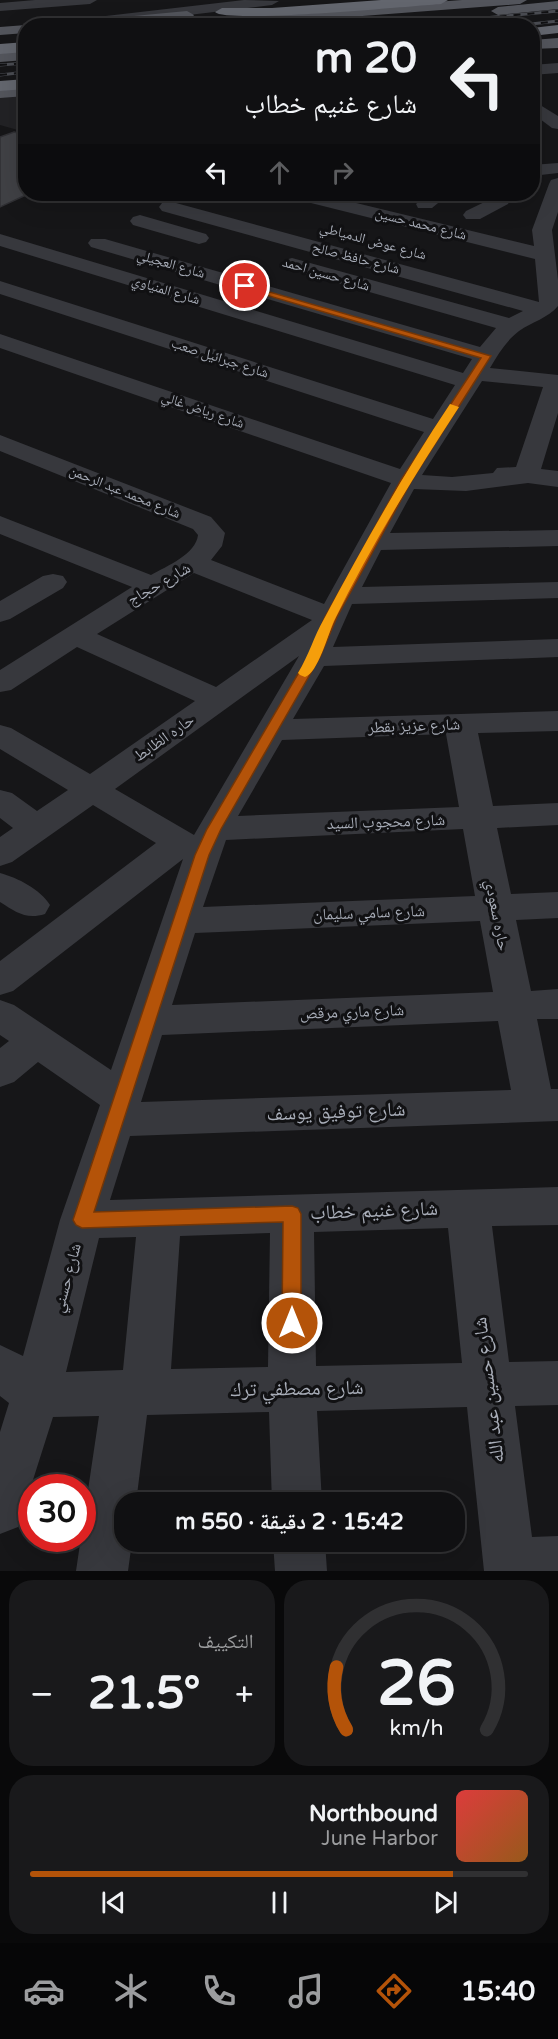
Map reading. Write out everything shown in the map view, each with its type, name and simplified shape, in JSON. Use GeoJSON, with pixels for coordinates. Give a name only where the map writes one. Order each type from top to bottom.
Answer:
{"type":"FeatureCollection","features":[{"type":"Feature","properties":{"kind":"highway"},"geometry":{"type":"LineString","coordinates":[[222,12],[272,12],[441,0]]}},
{"type":"Feature","properties":{"kind":"highway"},"geometry":{"type":"LineString","coordinates":[[540,33],[558,31]]}},
{"type":"Feature","properties":{"kind":"highway"},"geometry":{"type":"LineString","coordinates":[[0,49],[18,48]]}},
{"type":"Feature","properties":{"kind":"highway"},"geometry":{"type":"LineString","coordinates":[[0,86],[18,85]]}},
{"type":"Feature","properties":{"kind":"main road"},"geometry":{"type":"LineString","coordinates":[[157,18],[222,12],[261,3],[365,0]]}},
{"type":"Feature","properties":{"kind":"main road"},"geometry":{"type":"LineString","coordinates":[[274,18],[520,0]]}},
{"type":"Feature","properties":{"kind":"main road"},"geometry":{"type":"LineString","coordinates":[[427,18],[558,5]]}},
{"type":"Feature","properties":{"kind":"main road"},"geometry":{"type":"LineString","coordinates":[[1,36],[18,31]]}},
{"type":"Feature","properties":{"kind":"main road"},"geometry":{"type":"LineString","coordinates":[[1,36],[18,37]]}},
{"type":"Feature","properties":{"kind":"main road"},"geometry":{"type":"LineString","coordinates":[[540,43],[558,41]]}},
{"type":"Feature","properties":{"kind":"main road"},"geometry":{"type":"LineString","coordinates":[[0,57],[18,56]]}},
{"type":"Feature","properties":{"kind":"street"},"geometry":{"type":"LineString","coordinates":[[0,7],[90,0]]}},
{"type":"Feature","properties":{"kind":"street"},"geometry":{"type":"LineString","coordinates":[[126,18],[261,3]]}},
{"type":"Feature","properties":{"kind":"street"},"geometry":{"type":"LineString","coordinates":[[540,69],[558,68]]}},
{"type":"Feature","properties":{"kind":"street"},"geometry":{"type":"LineString","coordinates":[[0,94],[18,93]]}},
{"type":"Feature","properties":{"kind":"street"},"geometry":{"type":"LineString","coordinates":[[540,106],[555,132]]}},
{"type":"Feature","properties":{"kind":"street"},"geometry":{"type":"LineString","coordinates":[[545,269],[549,173]]}},
{"type":"Feature","properties":{"kind":"street"},"geometry":{"type":"LineString","coordinates":[[65,260],[181,201]]}},
{"type":"Feature","properties":{"kind":"street","name":"شارع محمد حسين"},"geometry":{"type":"LineString","coordinates":[[347,201],[545,269]]}},
{"type":"Feature","properties":{"kind":"street"},"geometry":{"type":"LineString","coordinates":[[415,201],[448,207],[495,221]]}},
{"type":"Feature","properties":{"kind":"street"},"geometry":{"type":"LineString","coordinates":[[422,225],[448,207],[493,201]]}},
{"type":"Feature","properties":{"kind":"street","name":"شارع حافظ صالح"},"geometry":{"type":"LineString","coordinates":[[169,207],[337,253],[545,269]]}},
{"type":"Feature","properties":{"kind":"street"},"geometry":{"type":"LineString","coordinates":[[140,221],[219,244]]}},
{"type":"Feature","properties":{"kind":"street"},"geometry":{"type":"LineString","coordinates":[[309,269],[363,238]]}},
{"type":"Feature","properties":{"kind":"street","name":"شارع المنياوي"},"geometry":{"type":"LineString","coordinates":[[0,240],[350,345],[477,370]]}},
{"type":"Feature","properties":{"kind":"street","name":"شارع العجيلي"},"geometry":{"type":"LineString","coordinates":[[98,243],[381,326],[477,370]]}},
{"type":"Feature","properties":{"kind":"street","name":"شارع حسين احمد"},"geometry":{"type":"LineString","coordinates":[[275,260],[512,326]]}},
{"type":"Feature","properties":{"kind":"street","name":"شارع حسني"},"geometry":{"type":"LineString","coordinates":[[0,1509],[36,1395],[82,1220],[179,921],[199,842],[271,730],[314,657],[334,612],[412,471],[496,340],[512,326],[545,269]]}},
{"type":"Feature","properties":{"kind":"street"},"geometry":{"type":"LineString","coordinates":[[156,287],[189,270]]}},
{"type":"Feature","properties":{"kind":"street","name":"شارع جبرائيل صعب"},"geometry":{"type":"LineString","coordinates":[[0,287],[439,429]]}},
{"type":"Feature","properties":{"kind":"street"},"geometry":{"type":"LineString","coordinates":[[251,316],[283,297]]}},
{"type":"Feature","properties":{"kind":"street"},"geometry":{"type":"LineString","coordinates":[[350,345],[381,326]]}},
{"type":"Feature","properties":{"kind":"street","name":"شارع رياض غالي"},"geometry":{"type":"LineString","coordinates":[[0,340],[412,471],[432,485],[458,485],[526,476],[558,479]]}},
{"type":"Feature","properties":{"kind":"street"},"geometry":{"type":"LineString","coordinates":[[477,370],[557,382],[526,476]]}},
{"type":"Feature","properties":{"kind":"street","name":"شارع محمد عبد الرحمن"},"geometry":{"type":"LineString","coordinates":[[2,444],[202,523],[212,533],[213,539],[204,552],[192,562]]}},
{"type":"Feature","properties":{"kind":"street"},"geometry":{"type":"LineString","coordinates":[[0,524],[153,585]]}},
{"type":"Feature","properties":{"kind":"street"},"geometry":{"type":"LineString","coordinates":[[372,542],[558,538]]}},
{"type":"Feature","properties":{"kind":"street","name":"شارع حجاج"},"geometry":{"type":"LineString","coordinates":[[0,683],[192,562],[334,612]]}},
{"type":"Feature","properties":{"kind":"street"},"geometry":{"type":"LineString","coordinates":[[0,613],[53,582]]}},
{"type":"Feature","properties":{"kind":"street"},"geometry":{"type":"LineString","coordinates":[[334,612],[558,590]]}},
{"type":"Feature","properties":{"kind":"street","name":"حاره الظابط"},"geometry":{"type":"LineString","coordinates":[[0,854],[219,700],[334,612]]}},
{"type":"Feature","properties":{"kind":"street"},"geometry":{"type":"LineString","coordinates":[[74,635],[219,700]]}},
{"type":"Feature","properties":{"kind":"street"},"geometry":{"type":"LineString","coordinates":[[314,657],[558,648]]}},
{"type":"Feature","properties":{"kind":"street","name":"شارع عزيز بقطر"},"geometry":{"type":"LineString","coordinates":[[271,730],[558,721]]}},
{"type":"Feature","properties":{"kind":"street","name":"حاره سعودي"},"geometry":{"type":"LineString","coordinates":[[460,724],[515,1006],[546,1105]]}},
{"type":"Feature","properties":{"kind":"street"},"geometry":{"type":"LineString","coordinates":[[0,735],[91,789],[199,842],[0,981]]}},
{"type":"Feature","properties":{"kind":"street"},"geometry":{"type":"LineString","coordinates":[[0,801],[36,828]]}},
{"type":"Feature","properties":{"kind":"street","name":"شارع محجوب السيد"},"geometry":{"type":"LineString","coordinates":[[199,842],[478,818],[558,814]]}},
{"type":"Feature","properties":{"kind":"street"},"geometry":{"type":"LineString","coordinates":[[0,885],[32,905]]}},
{"type":"Feature","properties":{"kind":"street","name":"شارع سامي سليمان"},"geometry":{"type":"LineString","coordinates":[[179,921],[558,905]]}},
{"type":"Feature","properties":{"kind":"street","name":"شارع ماري مرقص"},"geometry":{"type":"LineString","coordinates":[[146,1021],[558,1004]]}},
{"type":"Feature","properties":{"kind":"street"},"geometry":{"type":"LineString","coordinates":[[0,1015],[36,1041],[117,1109]]}},
{"type":"Feature","properties":{"kind":"street"},"geometry":{"type":"LineString","coordinates":[[0,1071],[36,1041]]}},
{"type":"Feature","properties":{"kind":"street","name":"شارع توفيق يوسف"},"geometry":{"type":"LineString","coordinates":[[117,1109],[546,1105]]}},
{"type":"Feature","properties":{"kind":"street","name":"شارع غنيم خطاب"},"geometry":{"type":"LineString","coordinates":[[82,1220],[558,1206]]}},
{"type":"Feature","properties":{"kind":"street","name":"شارع حسين عبد الله"},"geometry":{"type":"LineString","coordinates":[[468,1208],[509,1567]]}},
{"type":"Feature","properties":{"kind":"street"},"geometry":{"type":"LineString","coordinates":[[292,1214],[292,1389],[297,1492]]}},
{"type":"Feature","properties":{"kind":"street"},"geometry":{"type":"LineString","coordinates":[[102,1571],[136,1393],[160,1217]]}},
{"type":"Feature","properties":{"kind":"street"},"geometry":{"type":"LineString","coordinates":[[0,1367],[36,1395]]}},
{"type":"Feature","properties":{"kind":"street","name":"شارع مصطفي ترك"},"geometry":{"type":"LineString","coordinates":[[36,1395],[558,1383]]}},
{"type":"Feature","properties":{"kind":"street"},"geometry":{"type":"LineString","coordinates":[[300,1552],[301,1571]]}},
{"type":"Feature","properties":{"kind":"street"},"geometry":{"type":"LineString","coordinates":[[509,1567],[558,1562]]}},
{"type":"Feature","properties":{"kind":"shaded area"},"geometry":{"type":"Polygon","coordinates":[[[18,90],[18,130],[0,125],[0,91],[18,90]]]}},
{"type":"Feature","properties":{"kind":"building"},"geometry":{"type":"Polygon","coordinates":[[[14,132],[18,133],[18,199],[0,207],[0,137],[14,132]]]}},
{"type":"Feature","properties":{"kind":"railway"},"geometry":{"type":"LineString","coordinates":[[485,18],[558,11]]}},
{"type":"Feature","properties":{"kind":"railway"},"geometry":{"type":"LineString","coordinates":[[540,23],[558,21]]}},
{"type":"Feature","properties":{"kind":"railway"},"geometry":{"type":"LineString","coordinates":[[0,65],[18,64]]}},
{"type":"Feature","properties":{"kind":"railway"},"geometry":{"type":"LineString","coordinates":[[0,75],[18,73]]}},
{"type":"Feature","properties":{"kind":"slow traffic"},"geometry":{"type":"LineString","coordinates":[[305,673],[328,622],[406,480],[454,407]]}},
{"type":"Feature","properties":{"kind":"route"},"geometry":{"type":"LineString","coordinates":[[245,286],[486,356],[406,480],[328,622],[314,657],[214,829],[202,855],[179,921],[82,1220],[292,1214],[292,1323]]}}]}
